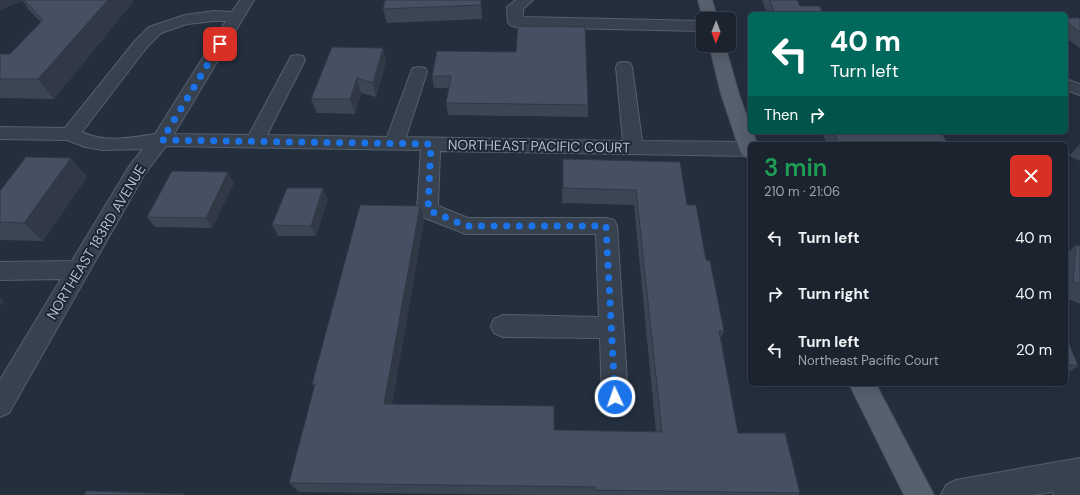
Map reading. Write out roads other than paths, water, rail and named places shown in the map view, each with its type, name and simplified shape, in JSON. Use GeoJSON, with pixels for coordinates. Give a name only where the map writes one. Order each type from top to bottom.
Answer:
{"type":"FeatureCollection","features":[{"type":"Feature","properties":{"kind":"main road"},"geometry":{"type":"LineString","coordinates":[[705,0],[708,12]]}},
{"type":"Feature","properties":{"kind":"main road"},"geometry":{"type":"LineString","coordinates":[[719,52],[730,94],[748,144]]}},
{"type":"Feature","properties":{"kind":"main road"},"geometry":{"type":"LineString","coordinates":[[863,386],[919,495]]}},
{"type":"Feature","properties":{"kind":"street","name":"NORTHEAST 183RD AVENUE"},"geometry":{"type":"LineString","coordinates":[[0,404],[137,170],[162,140],[247,0]]}},
{"type":"Feature","properties":{"kind":"street"},"geometry":{"type":"LineString","coordinates":[[526,0],[515,7],[516,22],[696,26]]}},
{"type":"Feature","properties":{"kind":"street"},"geometry":{"type":"LineString","coordinates":[[0,133],[70,134],[141,44],[155,30],[185,20],[214,16],[236,17]]}},
{"type":"Feature","properties":{"kind":"street"},"geometry":{"type":"LineString","coordinates":[[255,141],[297,60]]}},
{"type":"Feature","properties":{"kind":"street"},"geometry":{"type":"LineString","coordinates":[[624,67],[633,147]]}},
{"type":"Feature","properties":{"kind":"street"},"geometry":{"type":"LineString","coordinates":[[394,144],[419,72]]}},
{"type":"Feature","properties":{"kind":"street"},"geometry":{"type":"LineString","coordinates":[[1068,85],[1080,90]]}},
{"type":"Feature","properties":{"kind":"street","name":"NORTHEAST PACIFIC COURT"},"geometry":{"type":"LineString","coordinates":[[70,134],[82,142],[129,145],[162,140],[748,150]]}},
{"type":"Feature","properties":{"kind":"street"},"geometry":{"type":"LineString","coordinates":[[431,144],[428,210],[466,226],[606,226],[615,397]]}},
{"type":"Feature","properties":{"kind":"street"},"geometry":{"type":"LineString","coordinates":[[0,271],[79,270]]}},
{"type":"Feature","properties":{"kind":"street"},"geometry":{"type":"LineString","coordinates":[[503,326],[611,328]]}},
{"type":"Feature","properties":{"kind":"street"},"geometry":{"type":"LineString","coordinates":[[956,495],[1070,481]]}}]}
